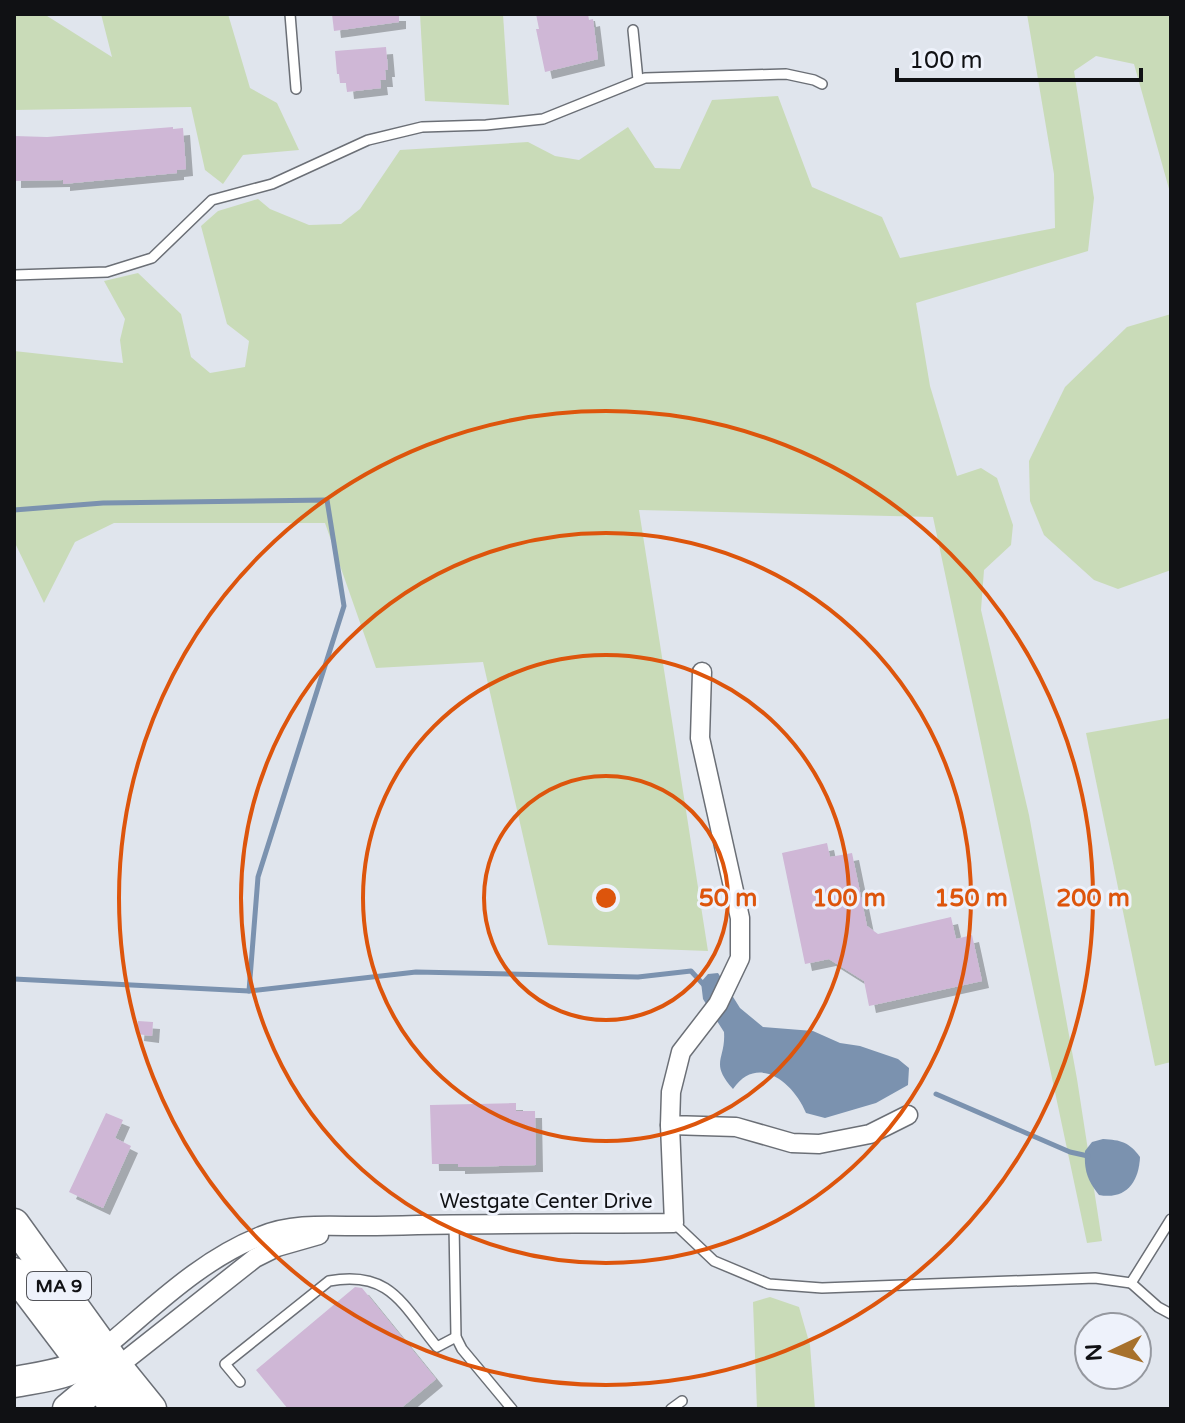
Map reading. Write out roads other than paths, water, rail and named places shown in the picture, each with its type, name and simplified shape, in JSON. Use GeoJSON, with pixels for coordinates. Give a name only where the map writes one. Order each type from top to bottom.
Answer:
{"type":"FeatureCollection","features":[{"type":"Feature","properties":{"kind":"main road","name":"MA 9"},"geometry":{"type":"LineString","coordinates":[[14,1224],[101,1366],[117,1409]]}},
{"type":"Feature","properties":{"kind":"main road","name":"MA 9"},"geometry":{"type":"LineString","coordinates":[[14,1273],[101,1366],[151,1409]]}},
{"type":"Feature","properties":{"kind":"main road"},"geometry":{"type":"LineString","coordinates":[[14,1382],[101,1366]]}},
{"type":"Feature","properties":{"kind":"main road"},"geometry":{"type":"LineString","coordinates":[[68,1409],[101,1366]]}},
{"type":"Feature","properties":{"kind":"street","name":"Westgate Center Drive"},"geometry":{"type":"LineString","coordinates":[[101,1366],[167,1292],[239,1245],[280,1230],[313,1226],[674,1223],[670,1125],[675,1068],[681,1052],[718,1004],[740,958],[740,918],[700,738],[702,672]]}},
{"type":"Feature","properties":{"kind":"street"},"geometry":{"type":"LineString","coordinates":[[670,1125],[736,1127],[792,1143],[819,1144],[870,1134],[908,1115]]}},
{"type":"Feature","properties":{"kind":"street","name":"Westgate Center Drive"},"geometry":{"type":"LineString","coordinates":[[101,1366],[255,1258],[299,1239],[369,1226]]}},
{"type":"Feature","properties":{"kind":"lane"},"geometry":{"type":"LineString","coordinates":[[290,14],[296,89]]}},
{"type":"Feature","properties":{"kind":"lane"},"geometry":{"type":"LineString","coordinates":[[633,30],[638,80]]}},
{"type":"Feature","properties":{"kind":"lane"},"geometry":{"type":"LineString","coordinates":[[14,275],[107,272],[152,258],[212,200],[272,184],[368,140],[422,127],[543,119],[645,78],[786,74],[822,84]]}},
{"type":"Feature","properties":{"kind":"lane"},"geometry":{"type":"LineString","coordinates":[[1131,1283],[1171,1219]]}},
{"type":"Feature","properties":{"kind":"lane"},"geometry":{"type":"LineString","coordinates":[[674,1223],[714,1261],[769,1284],[822,1288],[1095,1278],[1131,1283],[1158,1307],[1171,1314]]}},
{"type":"Feature","properties":{"kind":"lane"},"geometry":{"type":"LineString","coordinates":[[454,1224],[456,1337],[462,1349],[512,1409]]}},
{"type":"Feature","properties":{"kind":"lane"},"geometry":{"type":"LineString","coordinates":[[240,1382],[225,1364],[329,1281],[347,1278],[373,1280],[395,1295],[437,1347],[456,1337]]}},
{"type":"Feature","properties":{"kind":"lane"},"geometry":{"type":"LineString","coordinates":[[671,1409],[682,1401]]}},
{"type":"Feature","properties":{"kind":"water"},"geometry":{"type":"Polygon","coordinates":[[[718,973],[740,1008],[763,1027],[813,1031],[840,1043],[860,1046],[898,1059],[909,1068],[908,1085],[876,1103],[825,1118],[806,1113],[793,1092],[774,1076],[753,1073],[733,1089],[720,1066],[724,1032],[703,999],[701,982],[708,974],[718,973]]]}},
{"type":"Feature","properties":{"kind":"water"},"geometry":{"type":"Polygon","coordinates":[[[1103,1139],[1124,1143],[1140,1157],[1134,1181],[1117,1195],[1099,1195],[1086,1169],[1085,1151],[1092,1142],[1103,1139]]]}},
{"type":"Feature","properties":{"kind":"waterway"},"geometry":{"type":"LineString","coordinates":[[14,510],[103,503],[327,500],[344,606],[258,877],[249,991]]}},
{"type":"Feature","properties":{"kind":"waterway"},"geometry":{"type":"LineString","coordinates":[[14,979],[249,991],[416,972],[638,977],[691,971],[703,984]]}},
{"type":"Feature","properties":{"kind":"waterway"},"geometry":{"type":"LineString","coordinates":[[936,1094],[1070,1152],[1088,1156]]}}]}
